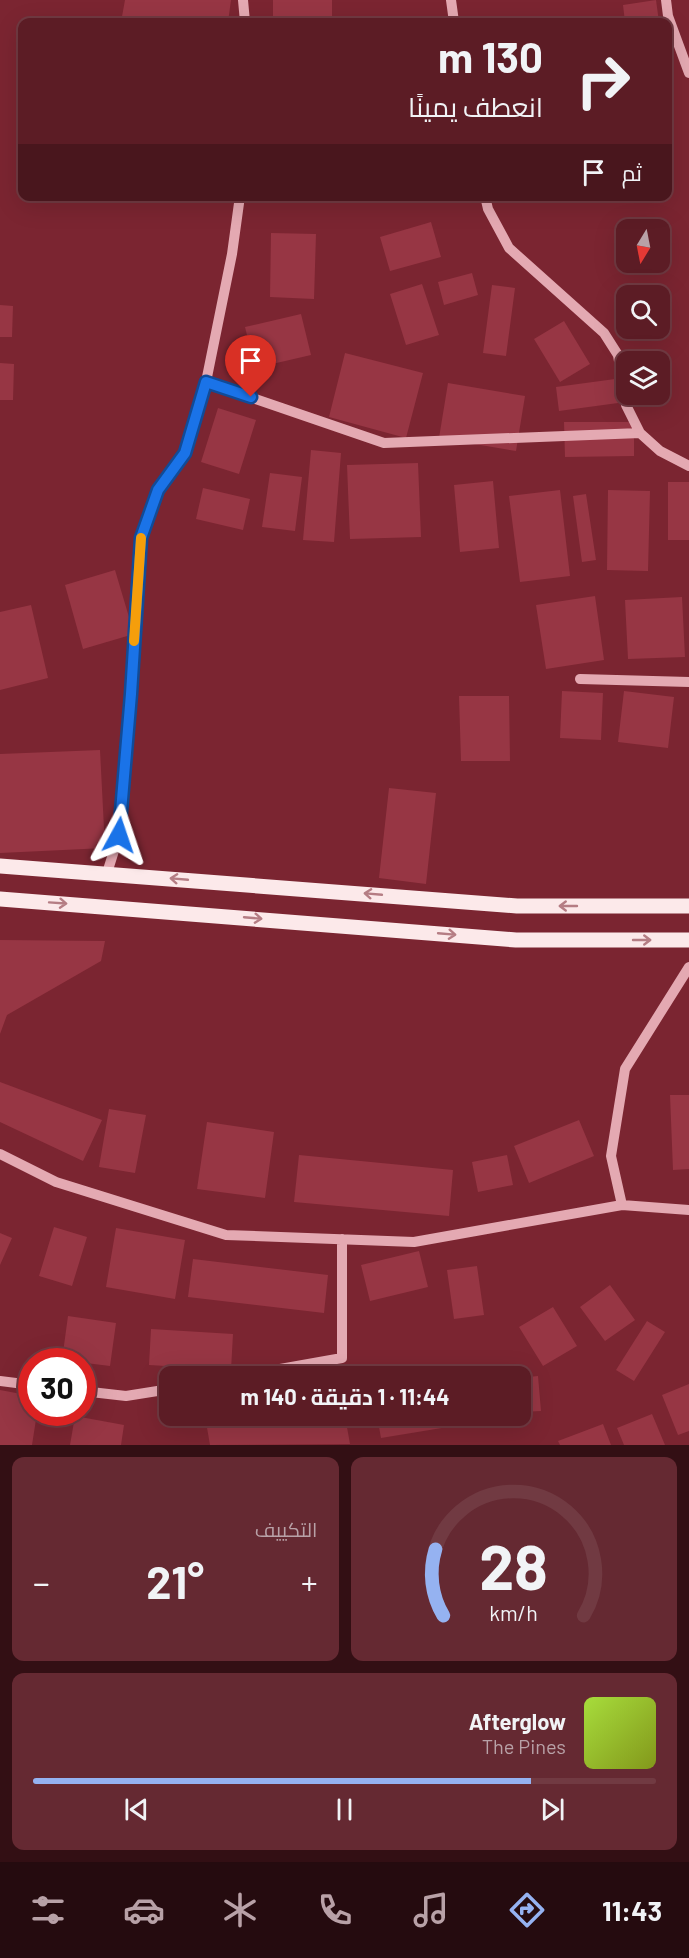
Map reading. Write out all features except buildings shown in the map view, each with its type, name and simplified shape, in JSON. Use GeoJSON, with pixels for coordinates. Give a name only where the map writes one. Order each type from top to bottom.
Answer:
{"type":"FeatureCollection","features":[{"type":"Feature","properties":{"kind":"main road"},"geometry":{"type":"LineString","coordinates":[[0,866],[517,906],[689,906]]}},
{"type":"Feature","properties":{"kind":"main road"},"geometry":{"type":"LineString","coordinates":[[0,899],[516,940],[689,940]]}},
{"type":"Feature","properties":{"kind":"street"},"geometry":{"type":"LineString","coordinates":[[243,0],[245,18]]}},
{"type":"Feature","properties":{"kind":"street"},"geometry":{"type":"LineString","coordinates":[[451,0],[453,18]]}},
{"type":"Feature","properties":{"kind":"street"},"geometry":{"type":"LineString","coordinates":[[666,0],[669,18]]}},
{"type":"Feature","properties":{"kind":"street"},"geometry":{"type":"LineString","coordinates":[[672,27],[689,73]]}},
{"type":"Feature","properties":{"kind":"street"},"geometry":{"type":"LineString","coordinates":[[107,873],[119,835],[141,538],[158,490],[185,453],[206,382],[232,254],[239,201]]}},
{"type":"Feature","properties":{"kind":"street"},"geometry":{"type":"LineString","coordinates":[[486,201],[509,248],[604,333],[618,356],[626,405],[640,433],[660,451],[689,466]]}},
{"type":"Feature","properties":{"kind":"street"},"geometry":{"type":"LineString","coordinates":[[206,382],[384,443],[640,433]]}},
{"type":"Feature","properties":{"kind":"street"},"geometry":{"type":"LineString","coordinates":[[580,680],[689,682]]}},
{"type":"Feature","properties":{"kind":"street"},"geometry":{"type":"LineString","coordinates":[[622,1205],[610,1156],[625,1069],[689,967]]}},
{"type":"Feature","properties":{"kind":"street"},"geometry":{"type":"LineString","coordinates":[[0,1154],[56,1182],[226,1235],[414,1242],[622,1205],[689,1210]]}},
{"type":"Feature","properties":{"kind":"street"},"geometry":{"type":"LineString","coordinates":[[297,1366],[342,1358],[342,1239]]}},
{"type":"Feature","properties":{"kind":"street"},"geometry":{"type":"LineString","coordinates":[[0,1381],[18,1383]]}},
{"type":"Feature","properties":{"kind":"street"},"geometry":{"type":"LineString","coordinates":[[96,1393],[126,1396],[159,1391]]}},
{"type":"Feature","properties":{"kind":"slow traffic"},"geometry":{"type":"LineString","coordinates":[[134,641],[141,538]]}},
{"type":"Feature","properties":{"kind":"route"},"geometry":{"type":"LineString","coordinates":[[119,835],[141,538],[158,490],[185,453],[206,382],[251,397]]}}]}
